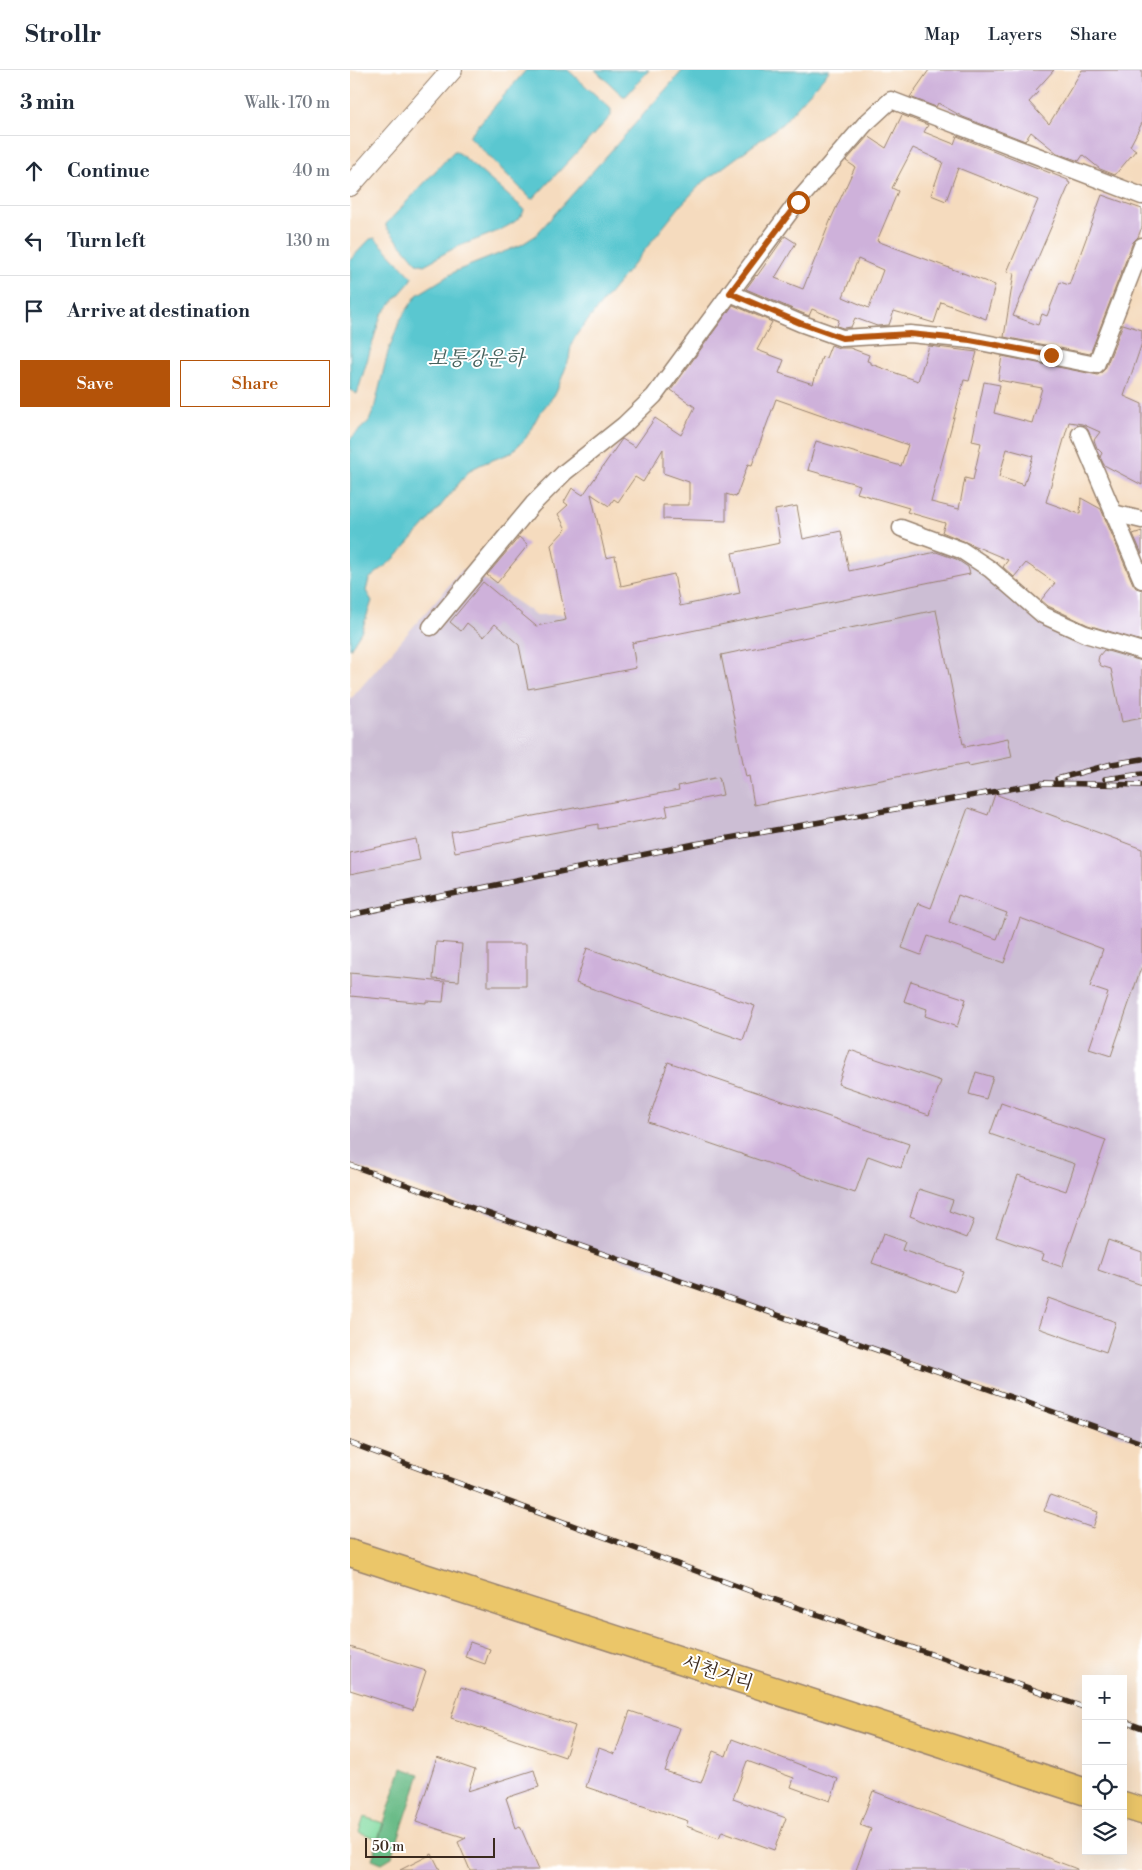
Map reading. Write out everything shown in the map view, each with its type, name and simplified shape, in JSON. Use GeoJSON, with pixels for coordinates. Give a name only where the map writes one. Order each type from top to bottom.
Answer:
{"type":"FeatureCollection","features":[{"type":"Feature","properties":{"kind":"main road","name":"서천거리"},"geometry":{"type":"LineString","coordinates":[[350,1553],[1082,1791]]}},
{"type":"Feature","properties":{"kind":"main road"},"geometry":{"type":"LineString","coordinates":[[1127,1806],[1142,1812]]}},
{"type":"Feature","properties":{"kind":"street"},"geometry":{"type":"LineString","coordinates":[[350,186],[452,70]]}},
{"type":"Feature","properties":{"kind":"street"},"geometry":{"type":"LineString","coordinates":[[431,627],[533,504],[565,472],[624,425],[654,396],[798,202],[865,124],[891,100],[1142,196]]}},
{"type":"Feature","properties":{"kind":"street"},"geometry":{"type":"LineString","coordinates":[[730,293],[800,323],[842,338],[910,334],[970,340],[1096,365],[1142,246]]}},
{"type":"Feature","properties":{"kind":"street"},"geometry":{"type":"LineString","coordinates":[[1080,434],[1142,580]]}},
{"type":"Feature","properties":{"kind":"street"},"geometry":{"type":"LineString","coordinates":[[1113,513],[1142,520]]}},
{"type":"Feature","properties":{"kind":"street"},"geometry":{"type":"LineString","coordinates":[[900,528],[961,550],[990,569],[1043,615],[1085,634],[1142,652]]}},
{"type":"Feature","properties":{"kind":"shaded area"},"geometry":{"type":"Polygon","coordinates":[[[937,549],[972,562],[1054,628],[1142,656],[1142,1443],[350,1164],[350,700],[463,569],[480,577],[536,615],[632,613],[937,549]]]}},
{"type":"Feature","properties":{"kind":"green space"},"geometry":{"type":"Polygon","coordinates":[[[402,1768],[420,1774],[392,1857],[382,1863],[372,1859],[402,1768]]]}},
{"type":"Feature","properties":{"kind":"green space"},"geometry":{"type":"Polygon","coordinates":[[[364,1817],[383,1823],[378,1839],[359,1832],[364,1817]]]}},
{"type":"Feature","properties":{"kind":"water"},"geometry":{"type":"Polygon","coordinates":[[[526,70],[568,70],[611,109],[611,116],[531,199],[469,136],[526,70]]]}},
{"type":"Feature","properties":{"kind":"water"},"geometry":{"type":"Polygon","coordinates":[[[595,70],[649,70],[626,96],[623,96],[595,70]]]}},
{"type":"Feature","properties":{"kind":"water","name":"보통강운하"},"geometry":{"type":"Polygon","coordinates":[[[683,70],[830,70],[782,124],[702,183],[681,205],[577,334],[571,345],[569,359],[556,393],[539,414],[526,438],[511,453],[470,470],[395,558],[369,579],[366,591],[372,601],[362,630],[350,649],[350,439],[369,421],[374,409],[388,352],[400,320],[417,295],[456,271],[521,245],[535,236],[683,70]]]}},
{"type":"Feature","properties":{"kind":"water"},"geometry":{"type":"Polygon","coordinates":[[[454,151],[459,153],[524,209],[522,215],[506,227],[455,248],[424,265],[417,263],[386,227],[386,224],[454,151]]]}},
{"type":"Feature","properties":{"kind":"water"},"geometry":{"type":"Polygon","coordinates":[[[375,238],[412,277],[411,281],[381,315],[357,394],[350,390],[350,260],[370,239],[375,238]]]}},
{"type":"Feature","properties":{"kind":"building"},"geometry":{"type":"Polygon","coordinates":[[[929,70],[1054,70],[1036,90],[1038,92],[1029,102],[1049,124],[1082,70],[1142,70],[1142,123],[1130,146],[1136,150],[1115,175],[1100,169],[1083,155],[1079,161],[1057,153],[1031,132],[1025,141],[963,117],[938,103],[936,107],[910,97],[929,70]]]}},
{"type":"Feature","properties":{"kind":"building"},"geometry":{"type":"Polygon","coordinates":[[[902,115],[928,125],[924,132],[954,144],[957,136],[1068,180],[1070,183],[1013,316],[1038,325],[1042,314],[1047,316],[1060,282],[1069,285],[1102,195],[1142,209],[1142,227],[1138,237],[1133,242],[1090,354],[1004,337],[1014,273],[1007,272],[1038,200],[958,168],[946,201],[931,195],[943,162],[913,148],[892,188],[898,191],[877,241],[995,285],[986,319],[941,302],[934,323],[894,311],[889,325],[877,326],[855,318],[851,327],[843,328],[837,326],[839,320],[812,309],[809,316],[746,289],[785,236],[796,243],[775,278],[803,289],[831,219],[855,167],[846,161],[868,136],[886,148],[902,115]],[[858,259],[843,297],[869,308],[883,270],[858,259]]]}},
{"type":"Feature","properties":{"kind":"building"},"geometry":{"type":"Polygon","coordinates":[[[733,305],[772,322],[757,350],[784,360],[779,373],[813,384],[822,357],[826,358],[831,345],[839,348],[850,348],[869,355],[867,361],[871,362],[871,364],[918,381],[929,346],[977,352],[969,381],[964,380],[931,502],[959,509],[965,478],[973,480],[981,443],[972,441],[984,382],[1000,385],[994,413],[1032,423],[1042,388],[998,380],[1002,356],[1098,375],[1105,369],[1123,324],[1142,330],[1142,343],[1124,396],[1142,404],[1142,485],[1104,465],[1100,457],[1102,453],[1097,448],[1094,440],[1100,432],[1082,424],[1069,422],[1046,502],[1080,514],[1081,498],[1101,509],[1133,584],[1136,588],[1142,590],[1142,641],[1088,625],[1048,606],[1041,600],[1055,583],[1026,563],[1014,577],[1003,567],[1008,560],[942,532],[945,523],[907,512],[909,508],[857,493],[860,485],[808,470],[816,441],[901,466],[908,445],[776,399],[752,465],[748,464],[736,497],[726,494],[726,521],[663,519],[663,505],[689,505],[689,482],[663,473],[663,449],[643,482],[635,477],[618,502],[614,499],[609,506],[591,494],[606,558],[615,556],[621,586],[674,574],[680,606],[740,593],[732,553],[780,543],[775,510],[797,506],[803,539],[841,531],[849,571],[936,552],[956,559],[968,567],[970,574],[632,643],[636,668],[528,689],[519,645],[495,624],[484,637],[467,623],[461,631],[450,622],[483,582],[536,626],[566,620],[551,545],[566,529],[558,514],[568,505],[564,502],[572,488],[583,495],[622,439],[635,447],[655,418],[681,435],[695,407],[671,390],[733,305]],[[1007,449],[999,477],[1024,485],[1033,456],[1007,449]]]}},
{"type":"Feature","properties":{"kind":"building"},"geometry":{"type":"Polygon","coordinates":[[[1142,531],[1142,554],[1133,534],[1142,531]]]}},
{"type":"Feature","properties":{"kind":"building"},"geometry":{"type":"Polygon","coordinates":[[[519,537],[528,545],[497,583],[487,575],[519,537]]]}},
{"type":"Feature","properties":{"kind":"building"},"geometry":{"type":"Polygon","coordinates":[[[936,610],[963,744],[965,743],[965,747],[1008,738],[1012,757],[969,766],[968,763],[754,805],[749,776],[746,777],[721,655],[936,610]]]}},
{"type":"Feature","properties":{"kind":"building"},"geometry":{"type":"Polygon","coordinates":[[[1104,650],[1142,661],[1142,718],[1122,722],[1111,669],[1101,666],[1098,661],[1099,656],[1104,650]]]}},
{"type":"Feature","properties":{"kind":"building"},"geometry":{"type":"Polygon","coordinates":[[[719,777],[723,795],[666,806],[668,816],[598,829],[598,824],[455,852],[451,832],[679,790],[678,786],[719,777]]]}},
{"type":"Feature","properties":{"kind":"building"},"geometry":{"type":"Polygon","coordinates":[[[995,794],[1142,849],[1142,965],[1111,1056],[1089,1049],[1108,993],[1090,987],[1103,949],[1020,918],[1004,963],[928,936],[921,955],[902,948],[918,903],[931,908],[968,808],[988,815],[995,794]],[[958,895],[949,922],[997,939],[1007,913],[958,895]]]}},
{"type":"Feature","properties":{"kind":"building"},"geometry":{"type":"Polygon","coordinates":[[[416,839],[420,860],[350,874],[350,853],[416,839]]]}},
{"type":"Feature","properties":{"kind":"building"},"geometry":{"type":"Polygon","coordinates":[[[436,942],[462,944],[459,981],[433,979],[436,942]]]}},
{"type":"Feature","properties":{"kind":"building"},"geometry":{"type":"Polygon","coordinates":[[[488,944],[526,944],[526,986],[488,986],[488,944]]]}},
{"type":"Feature","properties":{"kind":"building"},"geometry":{"type":"Polygon","coordinates":[[[587,948],[755,1006],[743,1040],[576,983],[587,948]]]}},
{"type":"Feature","properties":{"kind":"building"},"geometry":{"type":"Polygon","coordinates":[[[350,973],[445,982],[443,1002],[426,1001],[426,1003],[350,996],[350,973]]]}},
{"type":"Feature","properties":{"kind":"building"},"geometry":{"type":"Polygon","coordinates":[[[911,981],[966,999],[957,1027],[925,1016],[927,1009],[904,1001],[911,981]]]}},
{"type":"Feature","properties":{"kind":"building"},"geometry":{"type":"Polygon","coordinates":[[[850,1050],[941,1081],[929,1115],[838,1084],[850,1050]]]}},
{"type":"Feature","properties":{"kind":"building"},"geometry":{"type":"Polygon","coordinates":[[[668,1062],[909,1144],[901,1168],[868,1156],[855,1193],[648,1122],[668,1062]]]}},
{"type":"Feature","properties":{"kind":"building"},"geometry":{"type":"Polygon","coordinates":[[[976,1072],[993,1077],[986,1099],[969,1094],[976,1072]]]}},
{"type":"Feature","properties":{"kind":"building"},"geometry":{"type":"Polygon","coordinates":[[[1001,1103],[1106,1140],[1062,1267],[1042,1260],[1044,1254],[996,1237],[1018,1175],[1066,1191],[1075,1164],[990,1134],[1001,1103]]]}},
{"type":"Feature","properties":{"kind":"building"},"geometry":{"type":"Polygon","coordinates":[[[919,1189],[953,1200],[949,1211],[974,1220],[967,1238],[910,1216],[919,1189]]]}},
{"type":"Feature","properties":{"kind":"building"},"geometry":{"type":"Polygon","coordinates":[[[883,1234],[905,1242],[902,1250],[963,1271],[955,1292],[872,1263],[883,1234]]]}},
{"type":"Feature","properties":{"kind":"building"},"geometry":{"type":"Polygon","coordinates":[[[1108,1240],[1142,1252],[1142,1285],[1098,1270],[1108,1240]]]}},
{"type":"Feature","properties":{"kind":"building"},"geometry":{"type":"Polygon","coordinates":[[[1048,1298],[1116,1322],[1106,1352],[1038,1328],[1048,1298]]]}},
{"type":"Feature","properties":{"kind":"building"},"geometry":{"type":"Polygon","coordinates":[[[1050,1495],[1098,1512],[1093,1528],[1044,1511],[1050,1495]]]}},
{"type":"Feature","properties":{"kind":"building"},"geometry":{"type":"Polygon","coordinates":[[[470,1642],[490,1649],[485,1664],[465,1657],[470,1642]]]}},
{"type":"Feature","properties":{"kind":"building"},"geometry":{"type":"Polygon","coordinates":[[[350,1647],[426,1671],[413,1710],[350,1690],[350,1647]]]}},
{"type":"Feature","properties":{"kind":"building"},"geometry":{"type":"Polygon","coordinates":[[[461,1687],[575,1726],[565,1757],[451,1718],[461,1687]]]}},
{"type":"Feature","properties":{"kind":"building"},"geometry":{"type":"Polygon","coordinates":[[[630,1711],[680,1728],[665,1771],[701,1783],[713,1751],[726,1756],[732,1739],[838,1779],[830,1801],[791,1787],[794,1778],[747,1761],[733,1799],[786,1818],[774,1850],[722,1831],[719,1838],[686,1826],[688,1821],[586,1787],[599,1748],[615,1754],[630,1711]]]}},
{"type":"Feature","properties":{"kind":"building"},"geometry":{"type":"Polygon","coordinates":[[[437,1757],[475,1770],[468,1791],[534,1770],[539,1787],[506,1798],[516,1828],[520,1826],[539,1870],[470,1870],[458,1842],[466,1838],[416,1822],[437,1757]]]}},
{"type":"Feature","properties":{"kind":"building"},"geometry":{"type":"Polygon","coordinates":[[[873,1791],[1077,1870],[856,1870],[871,1829],[860,1825],[873,1791]]]}},
{"type":"Feature","properties":{"kind":"building"},"geometry":{"type":"Polygon","coordinates":[[[432,1854],[440,1870],[400,1870],[432,1854]]]}},
{"type":"Feature","properties":{"kind":"railway"},"geometry":{"type":"LineString","coordinates":[[1057,779],[1112,764],[1142,759]]}},
{"type":"Feature","properties":{"kind":"railway"},"geometry":{"type":"LineString","coordinates":[[1105,779],[1142,774]]}},
{"type":"Feature","properties":{"kind":"railway"},"geometry":{"type":"LineString","coordinates":[[350,915],[695,844],[1044,783],[1142,785]]}},
{"type":"Feature","properties":{"kind":"railway"},"geometry":{"type":"LineString","coordinates":[[350,1165],[1142,1443]]}},
{"type":"Feature","properties":{"kind":"railway"},"geometry":{"type":"LineString","coordinates":[[350,1443],[753,1592],[1082,1707]]}},
{"type":"Feature","properties":{"kind":"railway"},"geometry":{"type":"LineString","coordinates":[[1127,1722],[1142,1728]]}},
{"type":"Feature","properties":{"kind":"route"},"geometry":{"type":"LineString","coordinates":[[798,202],[730,293],[800,323],[842,338],[910,334],[970,340],[1051,355]]}}]}
